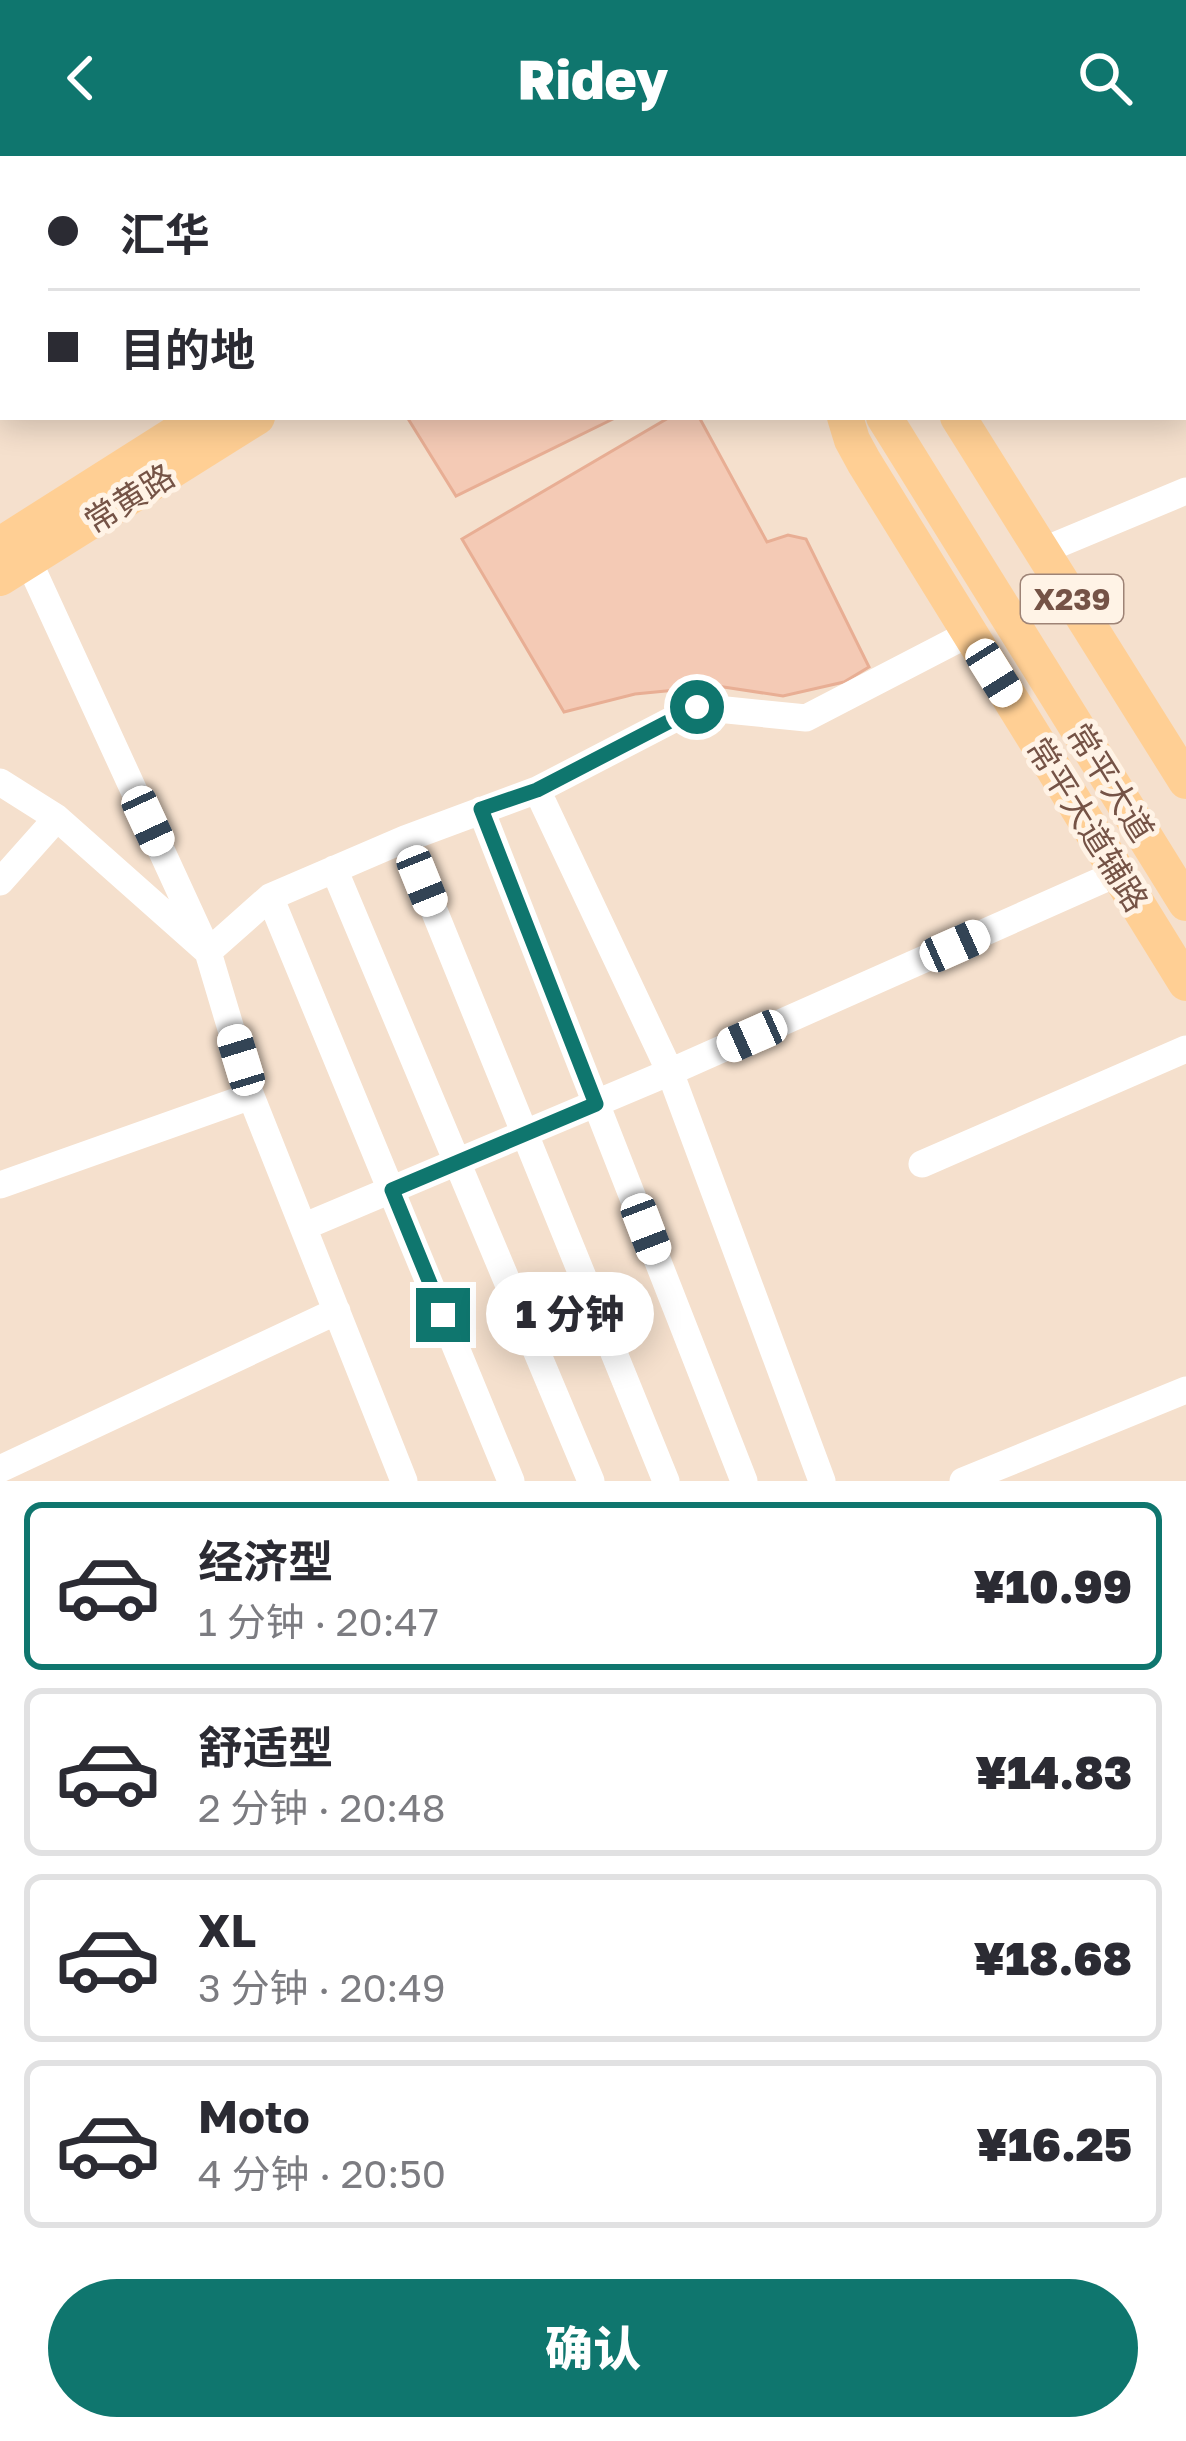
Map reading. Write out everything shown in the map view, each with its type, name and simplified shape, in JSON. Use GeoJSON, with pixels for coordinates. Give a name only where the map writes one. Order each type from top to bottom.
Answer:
{"type":"FeatureCollection","features":[{"type":"Feature","properties":{"kind":"main road","name":"常黄路"},"geometry":{"type":"LineString","coordinates":[[10,561],[198,420]]}},
{"type":"Feature","properties":{"kind":"main road","name":"常黄路"},"geometry":{"type":"LineString","coordinates":[[10,561],[252,420]]}},
{"type":"Feature","properties":{"kind":"main road","name":"常平大道辅路"},"geometry":{"type":"LineString","coordinates":[[846,420],[864,462],[1186,983]]}},
{"type":"Feature","properties":{"kind":"main road","name":"常平大道"},"geometry":{"type":"LineString","coordinates":[[886,420],[1186,903]]}},
{"type":"Feature","properties":{"kind":"main road","name":"常平大道"},"geometry":{"type":"LineString","coordinates":[[960,420],[1186,781]]}},
{"type":"Feature","properties":{"kind":"street"},"geometry":{"type":"LineString","coordinates":[[1042,551],[1186,491]]}},
{"type":"Feature","properties":{"kind":"street"},"geometry":{"type":"LineString","coordinates":[[10,561],[208,952],[251,1096],[404,1481]]}},
{"type":"Feature","properties":{"kind":"street"},"geometry":{"type":"LineString","coordinates":[[208,952],[270,897],[404,839],[537,790],[697,707],[806,718],[970,633]]}},
{"type":"Feature","properties":{"kind":"street"},"geometry":{"type":"LineString","coordinates":[[0,782],[57,818],[208,952]]}},
{"type":"Feature","properties":{"kind":"street"},"geometry":{"type":"LineString","coordinates":[[537,790],[670,1072],[822,1481]]}},
{"type":"Feature","properties":{"kind":"street"},"geometry":{"type":"LineString","coordinates":[[481,809],[744,1481]]}},
{"type":"Feature","properties":{"kind":"street"},"geometry":{"type":"LineString","coordinates":[[0,882],[57,818]]}},
{"type":"Feature","properties":{"kind":"street"},"geometry":{"type":"LineString","coordinates":[[404,839],[666,1481]]}},
{"type":"Feature","properties":{"kind":"street"},"geometry":{"type":"LineString","coordinates":[[334,868],[591,1481]]}},
{"type":"Feature","properties":{"kind":"street"},"geometry":{"type":"LineString","coordinates":[[303,1227],[670,1072],[1118,873]]}},
{"type":"Feature","properties":{"kind":"street"},"geometry":{"type":"LineString","coordinates":[[270,897],[511,1481]]}},
{"type":"Feature","properties":{"kind":"street"},"geometry":{"type":"LineString","coordinates":[[922,1164],[1186,1049]]}},
{"type":"Feature","properties":{"kind":"street"},"geometry":{"type":"LineString","coordinates":[[0,1185],[251,1096]]}},
{"type":"Feature","properties":{"kind":"street"},"geometry":{"type":"LineString","coordinates":[[0,1469],[337,1311]]}},
{"type":"Feature","properties":{"kind":"street"},"geometry":{"type":"LineString","coordinates":[[963,1481],[1186,1390]]}},
{"type":"Feature","properties":{"kind":"shaded area"},"geometry":{"type":"Polygon","coordinates":[[[0,420],[1186,420],[1186,1481],[0,1481],[0,420]]]}},
{"type":"Feature","properties":{"kind":"building"},"geometry":{"type":"Polygon","coordinates":[[[409,420],[611,420],[456,496],[409,420]]]}},
{"type":"Feature","properties":{"kind":"building"},"geometry":{"type":"Polygon","coordinates":[[[665,420],[701,420],[767,542],[788,535],[806,539],[869,667],[844,682],[783,696],[717,686],[635,694],[564,712],[462,539],[665,420]]]}},
{"type":"Feature","properties":{"kind":"route"},"geometry":{"type":"LineString","coordinates":[[443,1315],[392,1190],[596,1104],[481,809],[537,790],[697,707]]}}]}
